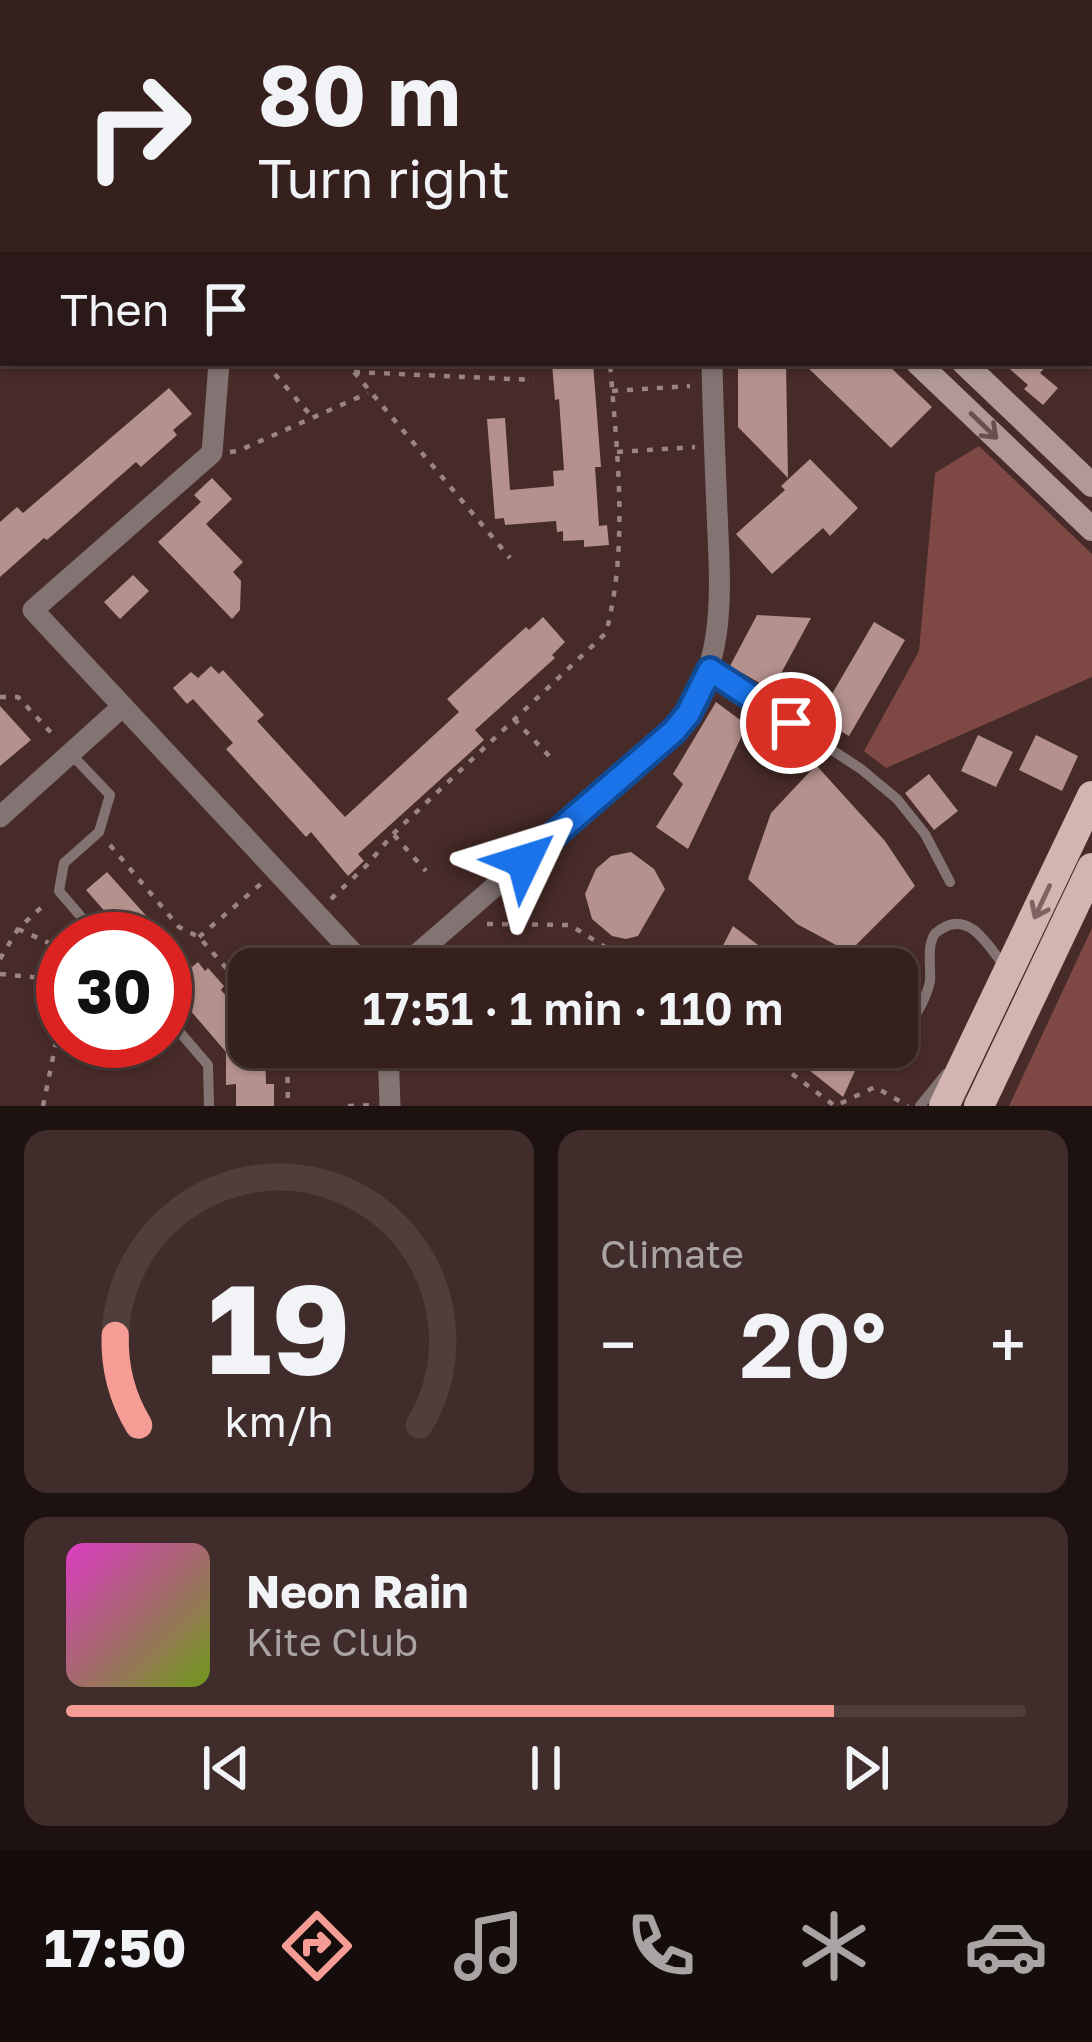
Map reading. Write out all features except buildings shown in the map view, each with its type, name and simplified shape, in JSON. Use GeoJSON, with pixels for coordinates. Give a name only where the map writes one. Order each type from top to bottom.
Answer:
{"type":"FeatureCollection","features":[{"type":"Feature","properties":{"kind":"main road"},"geometry":{"type":"LineString","coordinates":[[921,366],[1092,529]]}},
{"type":"Feature","properties":{"kind":"main road"},"geometry":{"type":"LineString","coordinates":[[967,366],[1092,485]]}},
{"type":"Feature","properties":{"kind":"main road"},"geometry":{"type":"LineString","coordinates":[[944,1106],[1092,796]]}},
{"type":"Feature","properties":{"kind":"main road"},"geometry":{"type":"LineString","coordinates":[[979,1106],[1092,868]]}},
{"type":"Feature","properties":{"kind":"street"},"geometry":{"type":"LineString","coordinates":[[219,366],[212,453],[33,610],[348,948]]}},
{"type":"Feature","properties":{"kind":"street"},"geometry":{"type":"LineString","coordinates":[[424,948],[688,714],[710,670],[720,604],[712,374]]}},
{"type":"Feature","properties":{"kind":"street"},"geometry":{"type":"LineString","coordinates":[[0,817],[123,706]]}},
{"type":"Feature","properties":{"kind":"street"},"geometry":{"type":"LineString","coordinates":[[389,1068],[390,1106]]}},
{"type":"Feature","properties":{"kind":"lane"},"geometry":{"type":"LineString","coordinates":[[710,670],[861,769],[897,799],[925,834],[950,882]]}},
{"type":"Feature","properties":{"kind":"lane"},"geometry":{"type":"LineString","coordinates":[[70,754],[110,795],[99,832],[64,862],[59,891],[77,912]]}},
{"type":"Feature","properties":{"kind":"lane"},"geometry":{"type":"LineString","coordinates":[[918,1009],[930,981],[930,946],[935,933],[950,924],[973,926],[1010,972]]}},
{"type":"Feature","properties":{"kind":"lane"},"geometry":{"type":"LineString","coordinates":[[920,1106],[973,1045]]}},
{"type":"Feature","properties":{"kind":"lane"},"geometry":{"type":"LineString","coordinates":[[192,1046],[208,1065],[209,1106]]}},
{"type":"Feature","properties":{"kind":"path"},"geometry":{"type":"LineString","coordinates":[[268,366],[313,418]]}},
{"type":"Feature","properties":{"kind":"path"},"geometry":{"type":"LineString","coordinates":[[316,913],[367,866],[392,834],[606,633],[616,592],[621,516],[610,366]]}},
{"type":"Feature","properties":{"kind":"path"},"geometry":{"type":"LineString","coordinates":[[510,558],[354,372],[534,380]]}},
{"type":"Feature","properties":{"kind":"path"},"geometry":{"type":"LineString","coordinates":[[612,391],[712,374]]}},
{"type":"Feature","properties":{"kind":"path"},"geometry":{"type":"LineString","coordinates":[[212,453],[238,451],[370,392]]}},
{"type":"Feature","properties":{"kind":"path"},"geometry":{"type":"LineString","coordinates":[[617,452],[715,445]]}},
{"type":"Feature","properties":{"kind":"path"},"geometry":{"type":"LineString","coordinates":[[0,698],[18,697],[70,754]]}},
{"type":"Feature","properties":{"kind":"path"},"geometry":{"type":"LineString","coordinates":[[514,719],[551,758]]}},
{"type":"Feature","properties":{"kind":"path"},"geometry":{"type":"LineString","coordinates":[[99,832],[179,927],[199,937],[228,970]]}},
{"type":"Feature","properties":{"kind":"path"},"geometry":{"type":"LineString","coordinates":[[392,834],[426,871]]}},
{"type":"Feature","properties":{"kind":"path"},"geometry":{"type":"LineString","coordinates":[[199,937],[276,871]]}},
{"type":"Feature","properties":{"kind":"path"},"geometry":{"type":"LineString","coordinates":[[0,959],[18,929],[59,891]]}},
{"type":"Feature","properties":{"kind":"path"},"geometry":{"type":"LineString","coordinates":[[475,923],[570,925],[607,948]]}},
{"type":"Feature","properties":{"kind":"path"},"geometry":{"type":"LineString","coordinates":[[18,929],[36,937]]}},
{"type":"Feature","properties":{"kind":"path"},"geometry":{"type":"LineString","coordinates":[[0,974],[36,977]]}},
{"type":"Feature","properties":{"kind":"path"},"geometry":{"type":"LineString","coordinates":[[44,1106],[51,1068]]}},
{"type":"Feature","properties":{"kind":"path"},"geometry":{"type":"LineString","coordinates":[[287,1068],[287,1106]]}},
{"type":"Feature","properties":{"kind":"path"},"geometry":{"type":"LineString","coordinates":[[784,1068],[835,1106],[875,1088],[908,1106]]}},
{"type":"Feature","properties":{"kind":"shaded area"},"geometry":{"type":"Polygon","coordinates":[[[979,446],[1092,554],[1092,677],[886,768],[864,751],[919,651],[935,473],[979,446]]]}},
{"type":"Feature","properties":{"kind":"shaded area"},"geometry":{"type":"Polygon","coordinates":[[[1092,928],[1092,1106],[1009,1106],[1092,928]]]}},
{"type":"Feature","properties":{"kind":"route"},"geometry":{"type":"LineString","coordinates":[[524,861],[674,731],[710,670],[791,723]]}}]}
